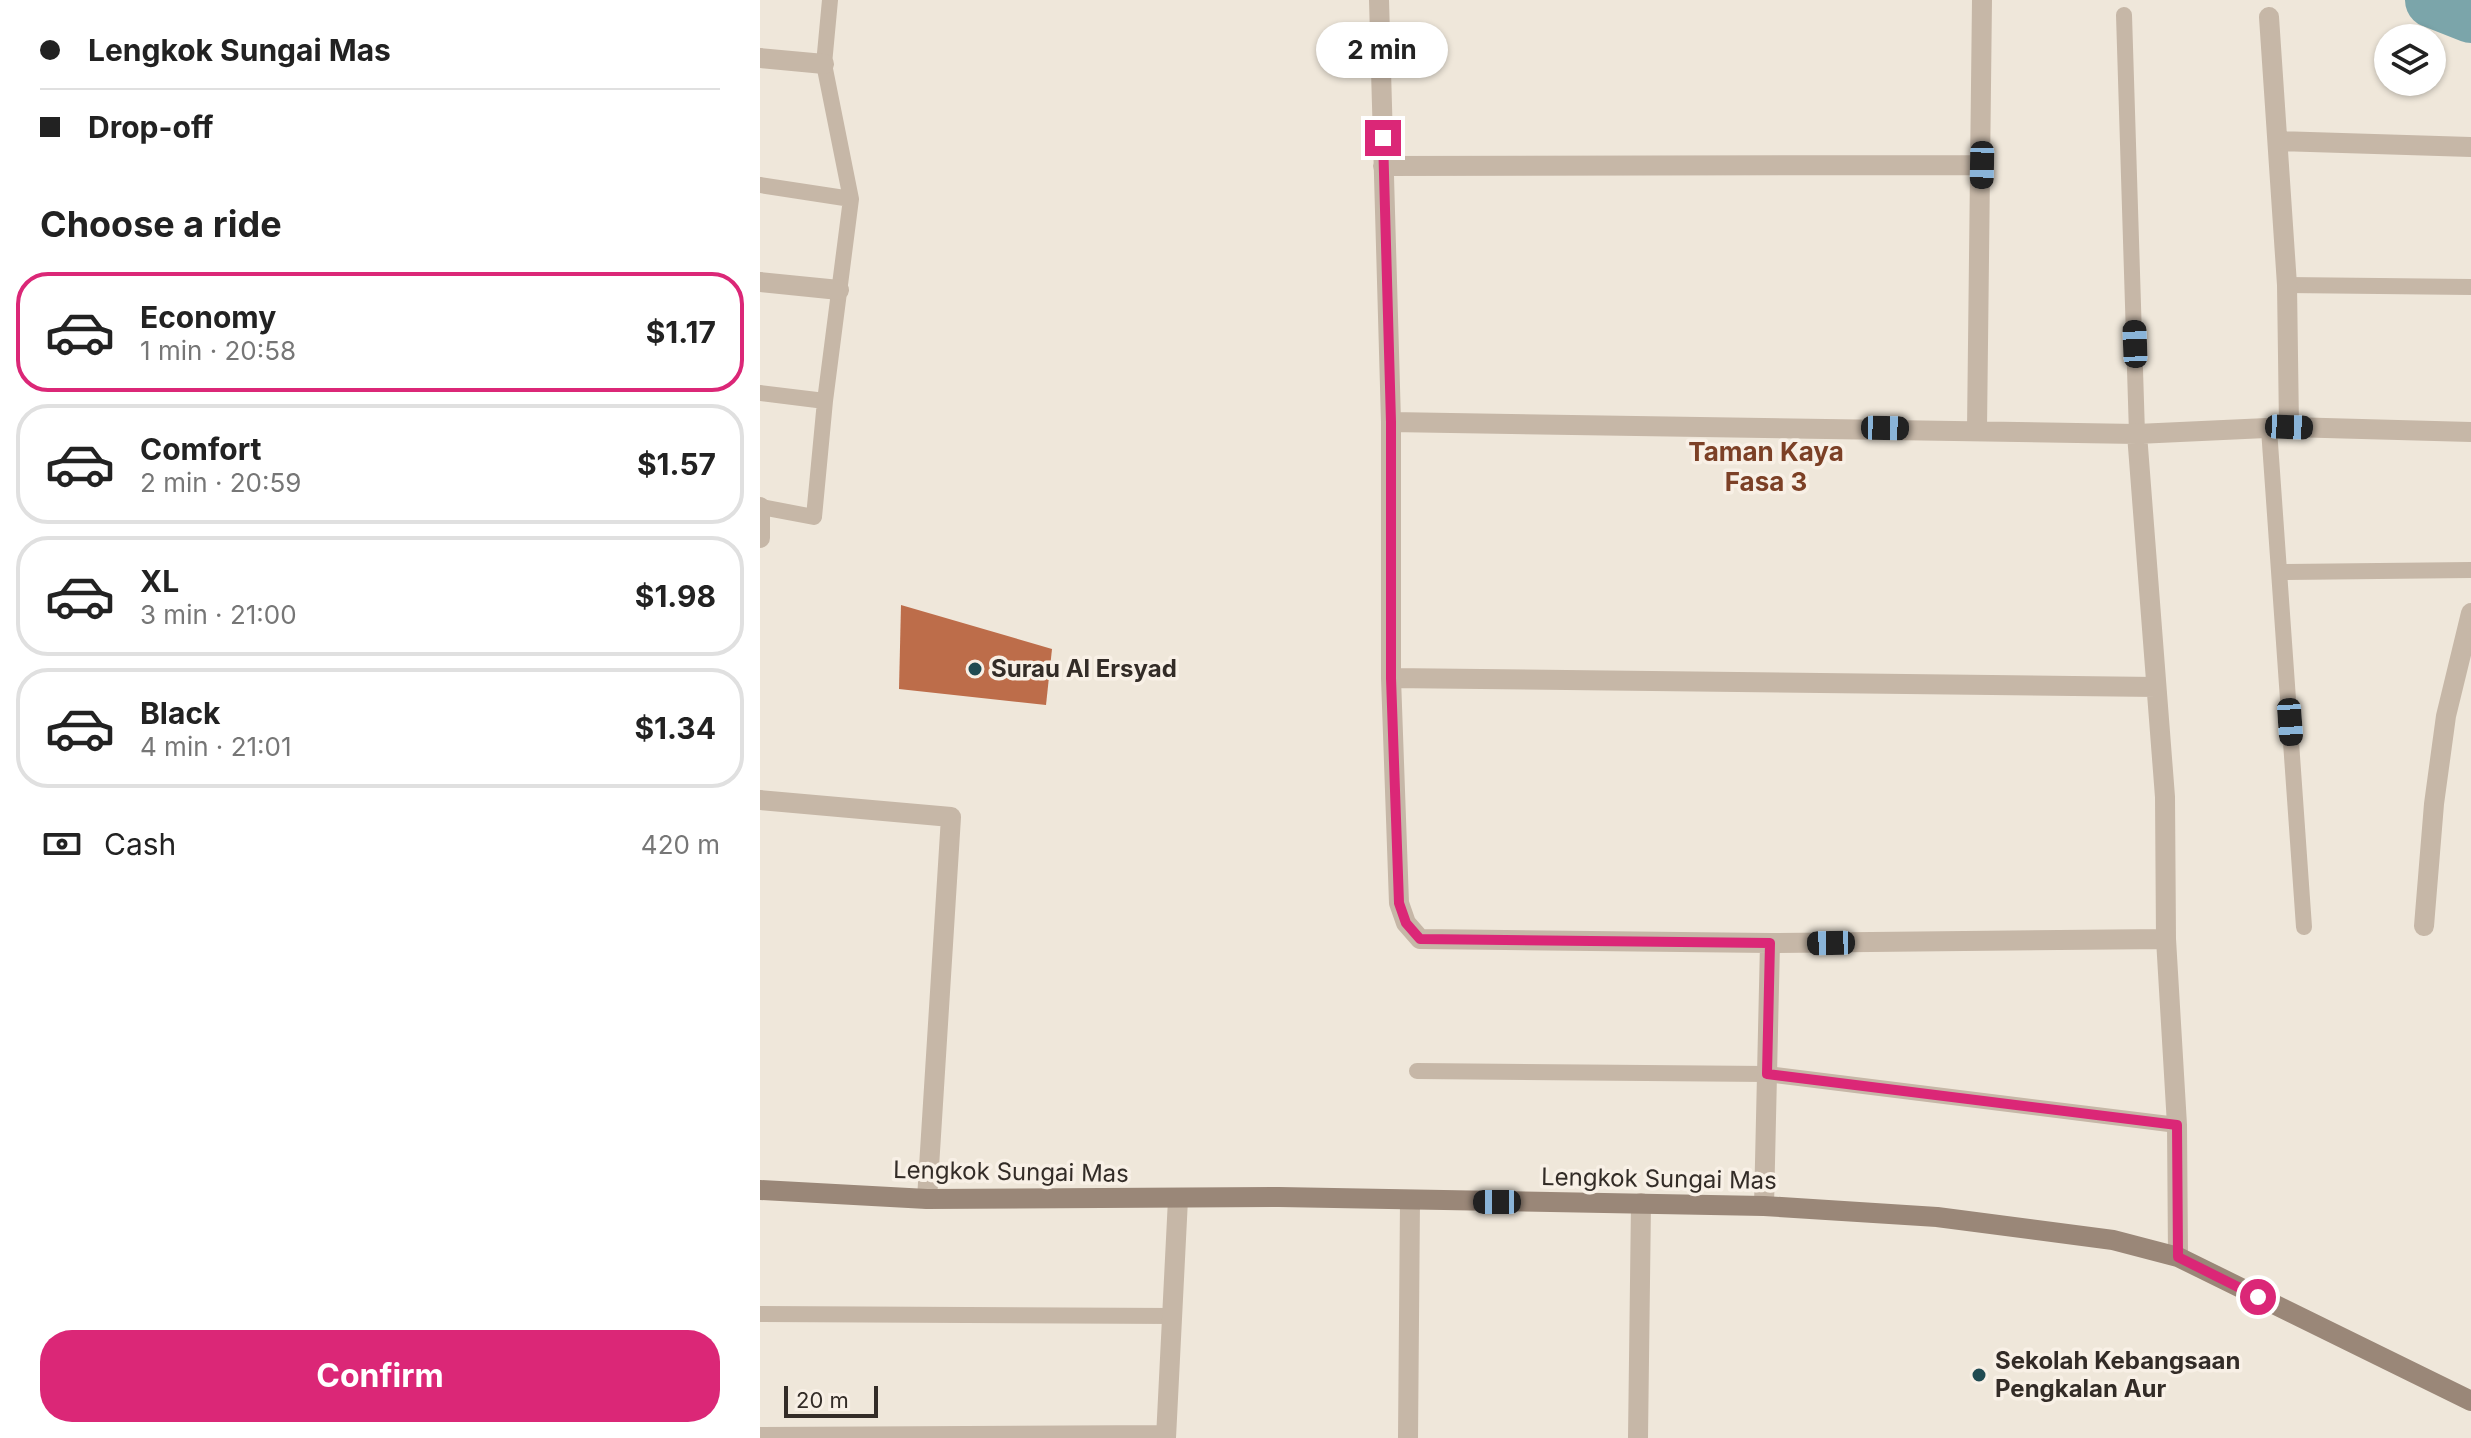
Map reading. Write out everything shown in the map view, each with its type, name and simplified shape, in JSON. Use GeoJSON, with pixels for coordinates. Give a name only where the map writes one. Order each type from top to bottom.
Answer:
{"type":"FeatureCollection","features":[{"type":"Feature","properties":{"kind":"street"},"geometry":{"type":"LineString","coordinates":[[1379,0],[1391,422],[1391,678],[1399,903],[1406,923],[1420,939],[1770,943],[2166,939]]}},
{"type":"Feature","properties":{"kind":"street"},"geometry":{"type":"LineString","coordinates":[[1977,430],[1982,0]]}},
{"type":"Feature","properties":{"kind":"street"},"geometry":{"type":"LineString","coordinates":[[2269,17],[2287,285],[2279,428]]}},
{"type":"Feature","properties":{"kind":"street"},"geometry":{"type":"LineString","coordinates":[[760,58],[824,64]]}},
{"type":"Feature","properties":{"kind":"street"},"geometry":{"type":"LineString","coordinates":[[2278,141],[2471,147]]}},
{"type":"Feature","properties":{"kind":"street"},"geometry":{"type":"LineString","coordinates":[[1383,166],[1982,165]]}},
{"type":"Feature","properties":{"kind":"street"},"geometry":{"type":"LineString","coordinates":[[760,282],[839,290]]}},
{"type":"Feature","properties":{"kind":"street"},"geometry":{"type":"LineString","coordinates":[[1391,422],[2137,434],[2279,428],[2471,432]]}},
{"type":"Feature","properties":{"kind":"street"},"geometry":{"type":"LineString","coordinates":[[2137,434],[2165,797],[2166,939],[2177,1125],[2178,1257]]}},
{"type":"Feature","properties":{"kind":"street"},"geometry":{"type":"LineString","coordinates":[[760,538],[761,507]]}},
{"type":"Feature","properties":{"kind":"street"},"geometry":{"type":"LineString","coordinates":[[2424,926],[2434,804],[2444,731],[2471,613]]}},
{"type":"Feature","properties":{"kind":"street"},"geometry":{"type":"LineString","coordinates":[[1391,678],[2156,687]]}},
{"type":"Feature","properties":{"kind":"street"},"geometry":{"type":"LineString","coordinates":[[760,800],[951,817],[927,1199]]}},
{"type":"Feature","properties":{"kind":"street"},"geometry":{"type":"LineString","coordinates":[[1764,1206],[1770,943]]}},
{"type":"Feature","properties":{"kind":"street","name":"Lengkok Sungai Mas"},"geometry":{"type":"LineString","coordinates":[[760,1190],[927,1199],[1641,1203],[1764,1206],[1952,1219],[2113,1240],[2178,1257],[2471,1401]]}},
{"type":"Feature","properties":{"kind":"street"},"geometry":{"type":"LineString","coordinates":[[760,1437],[1166,1436],[1178,1199]]}},
{"type":"Feature","properties":{"kind":"street"},"geometry":{"type":"LineString","coordinates":[[1408,1438],[1410,1201]]}},
{"type":"Feature","properties":{"kind":"street"},"geometry":{"type":"LineString","coordinates":[[1638,1438],[1641,1203]]}},
{"type":"Feature","properties":{"kind":"lane"},"geometry":{"type":"LineString","coordinates":[[761,507],[814,517],[825,401],[851,199],[824,64],[830,0]]}},
{"type":"Feature","properties":{"kind":"lane"},"geometry":{"type":"LineString","coordinates":[[2124,15],[2137,434]]}},
{"type":"Feature","properties":{"kind":"lane"},"geometry":{"type":"LineString","coordinates":[[760,185],[851,199]]}},
{"type":"Feature","properties":{"kind":"lane"},"geometry":{"type":"LineString","coordinates":[[2287,285],[2471,287]]}},
{"type":"Feature","properties":{"kind":"lane"},"geometry":{"type":"LineString","coordinates":[[760,393],[825,401]]}},
{"type":"Feature","properties":{"kind":"lane"},"geometry":{"type":"LineString","coordinates":[[2279,428],[2280,572],[2304,927]]}},
{"type":"Feature","properties":{"kind":"lane"},"geometry":{"type":"LineString","coordinates":[[2280,572],[2471,570]]}},
{"type":"Feature","properties":{"kind":"lane"},"geometry":{"type":"LineString","coordinates":[[1417,1071],[1767,1074],[2177,1125]]}},
{"type":"Feature","properties":{"kind":"lane"},"geometry":{"type":"LineString","coordinates":[[760,1314],[1172,1316]]}},
{"type":"Feature","properties":{"kind":"building","name":"Surau Al Ersyad"},"geometry":{"type":"Polygon","coordinates":[[[901,605],[1052,649],[1046,705],[899,689],[901,605]]]}},
{"type":"Feature","properties":{"kind":"waterway"},"geometry":{"type":"LineString","coordinates":[[2433,0],[2471,15]]}},
{"type":"Feature","properties":{"kind":"place","name":"Surau Al Ersyad"},"geometry":{"type":"Point","coordinates":[975,669]}},
{"type":"Feature","properties":{"kind":"place","name":"Sekolah Kebangsaan Pengkalan Aur"},"geometry":{"type":"Point","coordinates":[1979,1375]}},
{"type":"Feature","properties":{"kind":"district","name":"Taman Kaya Fasa 3"},"geometry":{"type":"Point","coordinates":[1766,467]}},
{"type":"Feature","properties":{"kind":"route"},"geometry":{"type":"LineString","coordinates":[[1383,138],[1391,422],[1391,678],[1399,903],[1406,923],[1420,939],[1770,943],[1767,1074],[2177,1125],[2178,1257],[2258,1297]]}}]}
